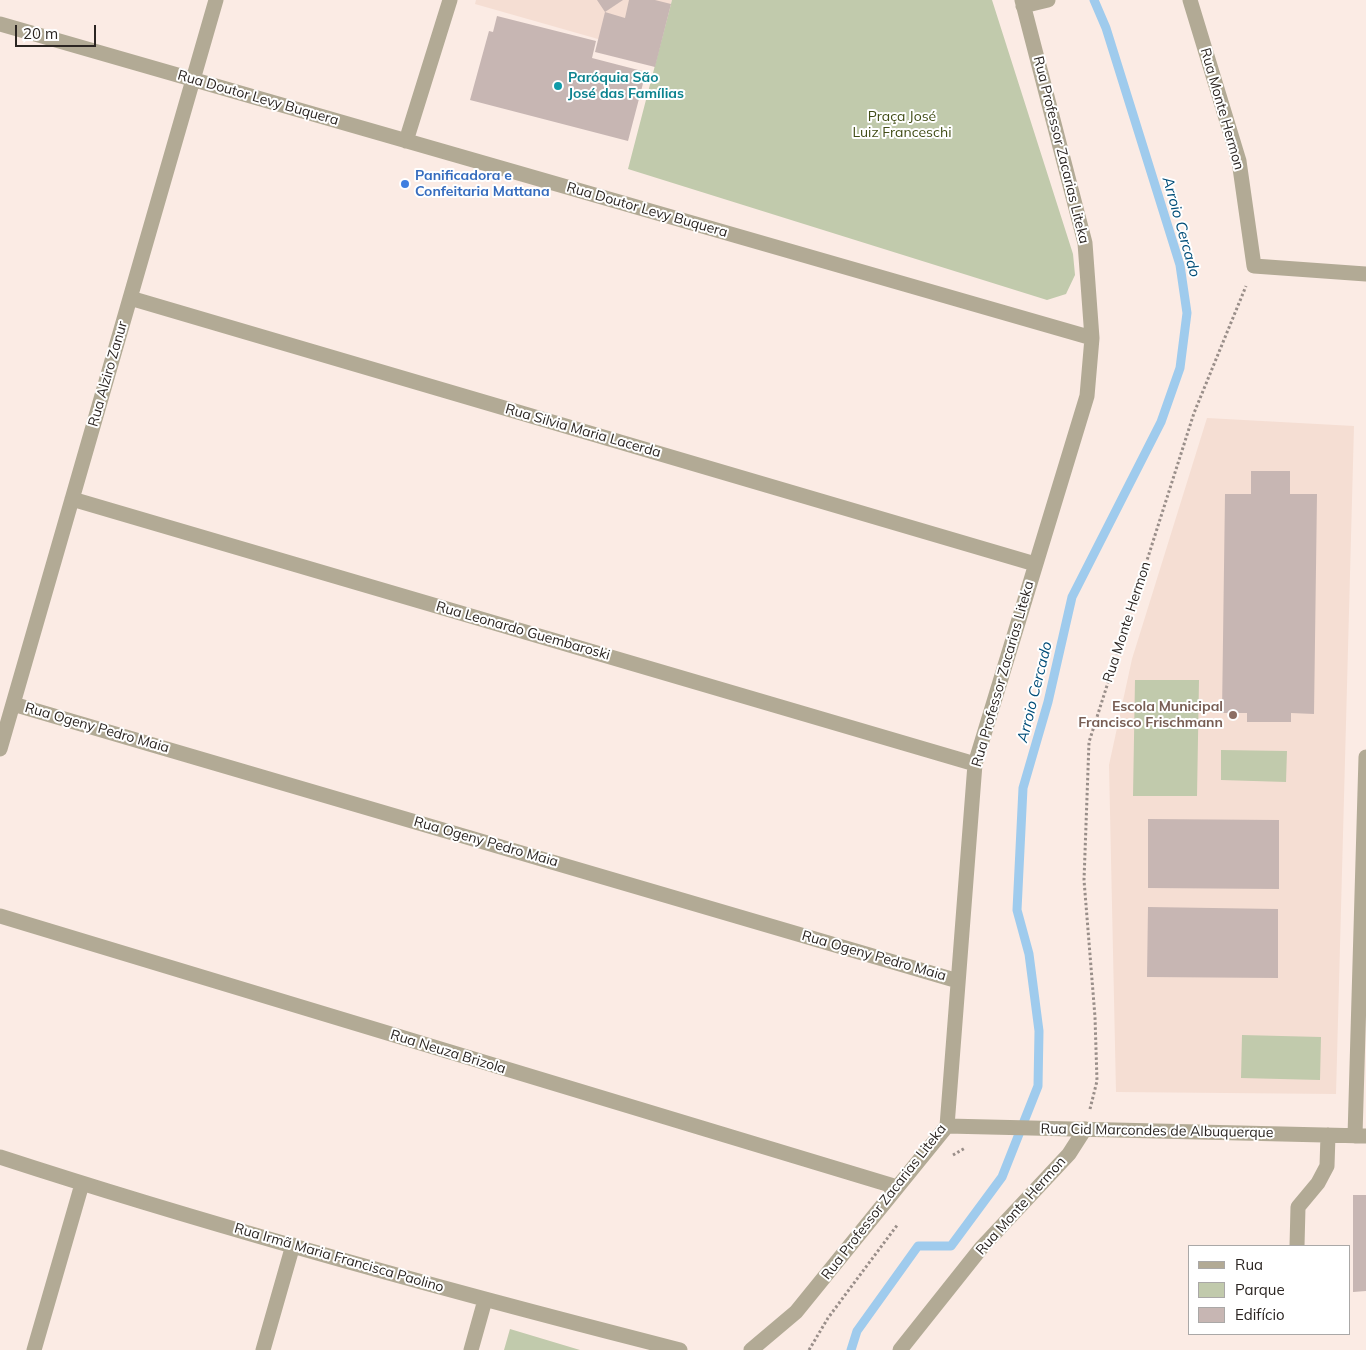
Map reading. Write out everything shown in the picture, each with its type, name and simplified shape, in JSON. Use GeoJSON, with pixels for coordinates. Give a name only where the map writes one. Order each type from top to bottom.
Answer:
{"type":"FeatureCollection","features":[{"type":"Feature","properties":{"kind":"street","name":"Rua Alziro Zanur"},"geometry":{"type":"LineString","coordinates":[[0,749],[216,0]]}},
{"type":"Feature","properties":{"kind":"street"},"geometry":{"type":"LineString","coordinates":[[406,141],[450,0]]}},
{"type":"Feature","properties":{"kind":"street"},"geometry":{"type":"LineString","coordinates":[[1022,3],[1048,0]]}},
{"type":"Feature","properties":{"kind":"street","name":"Rua Monte Hermon"},"geometry":{"type":"LineString","coordinates":[[1190,0],[1238,161],[1254,266]]}},
{"type":"Feature","properties":{"kind":"street","name":"Rua Professor Zacarias Liteka"},"geometry":{"type":"LineString","coordinates":[[751,1350],[796,1312],[947,1126],[975,764],[1086,396],[1092,338],[1086,243],[1022,3]]}},
{"type":"Feature","properties":{"kind":"street","name":"Rua Doutor Levy Buquera"},"geometry":{"type":"LineString","coordinates":[[0,24],[1092,338]]}},
{"type":"Feature","properties":{"kind":"street"},"geometry":{"type":"LineString","coordinates":[[1254,266],[1366,274]]}},
{"type":"Feature","properties":{"kind":"street","name":"Rua Silvia Maria Lacerda"},"geometry":{"type":"LineString","coordinates":[[130,298],[1035,564]]}},
{"type":"Feature","properties":{"kind":"street","name":"Rua Leonardo Guembaroski"},"geometry":{"type":"LineString","coordinates":[[72,499],[975,764]]}},
{"type":"Feature","properties":{"kind":"street","name":"Rua Ogeny Pedro Maia"},"geometry":{"type":"LineString","coordinates":[[13,704],[958,981]]}},
{"type":"Feature","properties":{"kind":"street"},"geometry":{"type":"LineString","coordinates":[[1360,1136],[1366,757]]}},
{"type":"Feature","properties":{"kind":"street","name":"Rua Neuza Brizola"},"geometry":{"type":"LineString","coordinates":[[0,916],[897,1187]]}},
{"type":"Feature","properties":{"kind":"street","name":"Rua Cid Marcondes de Albuquerque"},"geometry":{"type":"LineString","coordinates":[[947,1126],[1360,1136]]}},
{"type":"Feature","properties":{"kind":"street","name":"Rua Monte Hermon"},"geometry":{"type":"LineString","coordinates":[[900,1350],[982,1247],[1069,1154],[1085,1129]]}},
{"type":"Feature","properties":{"kind":"street"},"geometry":{"type":"LineString","coordinates":[[1296,1245],[1298,1207],[1318,1183],[1327,1166],[1328,1135]]}},
{"type":"Feature","properties":{"kind":"street","name":"Rua Irmã Maria Francisca Paolino"},"geometry":{"type":"LineString","coordinates":[[0,1157],[82,1184],[485,1300],[680,1350]]}},
{"type":"Feature","properties":{"kind":"street"},"geometry":{"type":"LineString","coordinates":[[34,1350],[82,1184]]}},
{"type":"Feature","properties":{"kind":"street"},"geometry":{"type":"LineString","coordinates":[[263,1350],[293,1245]]}},
{"type":"Feature","properties":{"kind":"street"},"geometry":{"type":"LineString","coordinates":[[471,1350],[485,1300]]}},
{"type":"Feature","properties":{"kind":"path","name":"Rua Monte Hermon"},"geometry":{"type":"LineString","coordinates":[[1085,1129],[1097,1081],[1096,1017],[1084,880],[1089,742],[1194,413],[1254,266]]}},
{"type":"Feature","properties":{"kind":"path"},"geometry":{"type":"LineString","coordinates":[[948,1161],[953,1155],[973,1144]]}},
{"type":"Feature","properties":{"kind":"path"},"geometry":{"type":"LineString","coordinates":[[809,1350],[828,1318],[902,1218]]}},
{"type":"Feature","properties":{"kind":"shaded area"},"geometry":{"type":"Polygon","coordinates":[[[476,0],[672,0],[655,67],[598,39],[475,4],[476,0]]]}},
{"type":"Feature","properties":{"kind":"shaded area","name":"Escola Municipal Francisco Frischmann"},"geometry":{"type":"Polygon","coordinates":[[[1207,418],[1354,426],[1336,1094],[1116,1092],[1109,765],[1132,659],[1207,418]]]}},
{"type":"Feature","properties":{"kind":"green space","name":"Praça José Luiz Franceschi"},"geometry":{"type":"Polygon","coordinates":[[[672,0],[992,0],[1073,254],[1075,275],[1066,294],[1047,300],[628,169],[672,0]]]}},
{"type":"Feature","properties":{"kind":"green space"},"geometry":{"type":"Polygon","coordinates":[[[1135,680],[1199,680],[1197,796],[1133,796],[1135,680]]]}},
{"type":"Feature","properties":{"kind":"green space"},"geometry":{"type":"Polygon","coordinates":[[[1221,750],[1287,751],[1286,782],[1221,780],[1221,750]]]}},
{"type":"Feature","properties":{"kind":"green space"},"geometry":{"type":"Polygon","coordinates":[[[1242,1035],[1321,1037],[1320,1080],[1241,1078],[1242,1035]]]}},
{"type":"Feature","properties":{"kind":"green space"},"geometry":{"type":"Polygon","coordinates":[[[510,1329],[580,1350],[504,1350],[510,1329]]]}},
{"type":"Feature","properties":{"kind":"building"},"geometry":{"type":"Polygon","coordinates":[[[597,0],[623,0],[605,12],[597,0]]]}},
{"type":"Feature","properties":{"kind":"building"},"geometry":{"type":"Polygon","coordinates":[[[629,0],[655,0],[671,4],[655,67],[595,52],[605,12],[625,18],[629,0]]]}},
{"type":"Feature","properties":{"kind":"building","name":"Paróquia São José das Famílias"},"geometry":{"type":"Polygon","coordinates":[[[497,16],[596,41],[592,58],[646,72],[628,141],[470,100],[489,31],[493,32],[497,16]]]}},
{"type":"Feature","properties":{"kind":"building"},"geometry":{"type":"Polygon","coordinates":[[[1251,471],[1290,471],[1290,494],[1317,494],[1314,714],[1291,713],[1291,722],[1247,722],[1247,713],[1222,713],[1225,494],[1251,494],[1251,471]]]}},
{"type":"Feature","properties":{"kind":"building"},"geometry":{"type":"Polygon","coordinates":[[[1148,819],[1279,820],[1279,889],[1148,888],[1148,819]]]}},
{"type":"Feature","properties":{"kind":"building"},"geometry":{"type":"Polygon","coordinates":[[[1148,907],[1278,909],[1278,978],[1147,977],[1148,907]]]}},
{"type":"Feature","properties":{"kind":"building"},"geometry":{"type":"Polygon","coordinates":[[[1353,1195],[1366,1195],[1366,1291],[1353,1292],[1353,1195]]]}},
{"type":"Feature","properties":{"kind":"waterway","name":"Arroio Cercado"},"geometry":{"type":"LineString","coordinates":[[851,1350],[857,1331],[918,1246],[951,1246],[1002,1177],[1038,1086],[1039,1031],[1029,954],[1017,910],[1023,788],[1048,702],[1072,597],[1161,422],[1180,368],[1187,313],[1180,265],[1106,28],[1094,0]]}},
{"type":"Feature","properties":{"kind":"place","name":"Paróquia São José das Famílias"},"geometry":{"type":"Point","coordinates":[558,86]}},
{"type":"Feature","properties":{"kind":"place","name":"Panificadora e Confeitaria Mattana"},"geometry":{"type":"Point","coordinates":[405,184]}},
{"type":"Feature","properties":{"kind":"place","name":"Escola Municipal Francisco Frischmann"},"geometry":{"type":"Point","coordinates":[1233,715]}}]}
